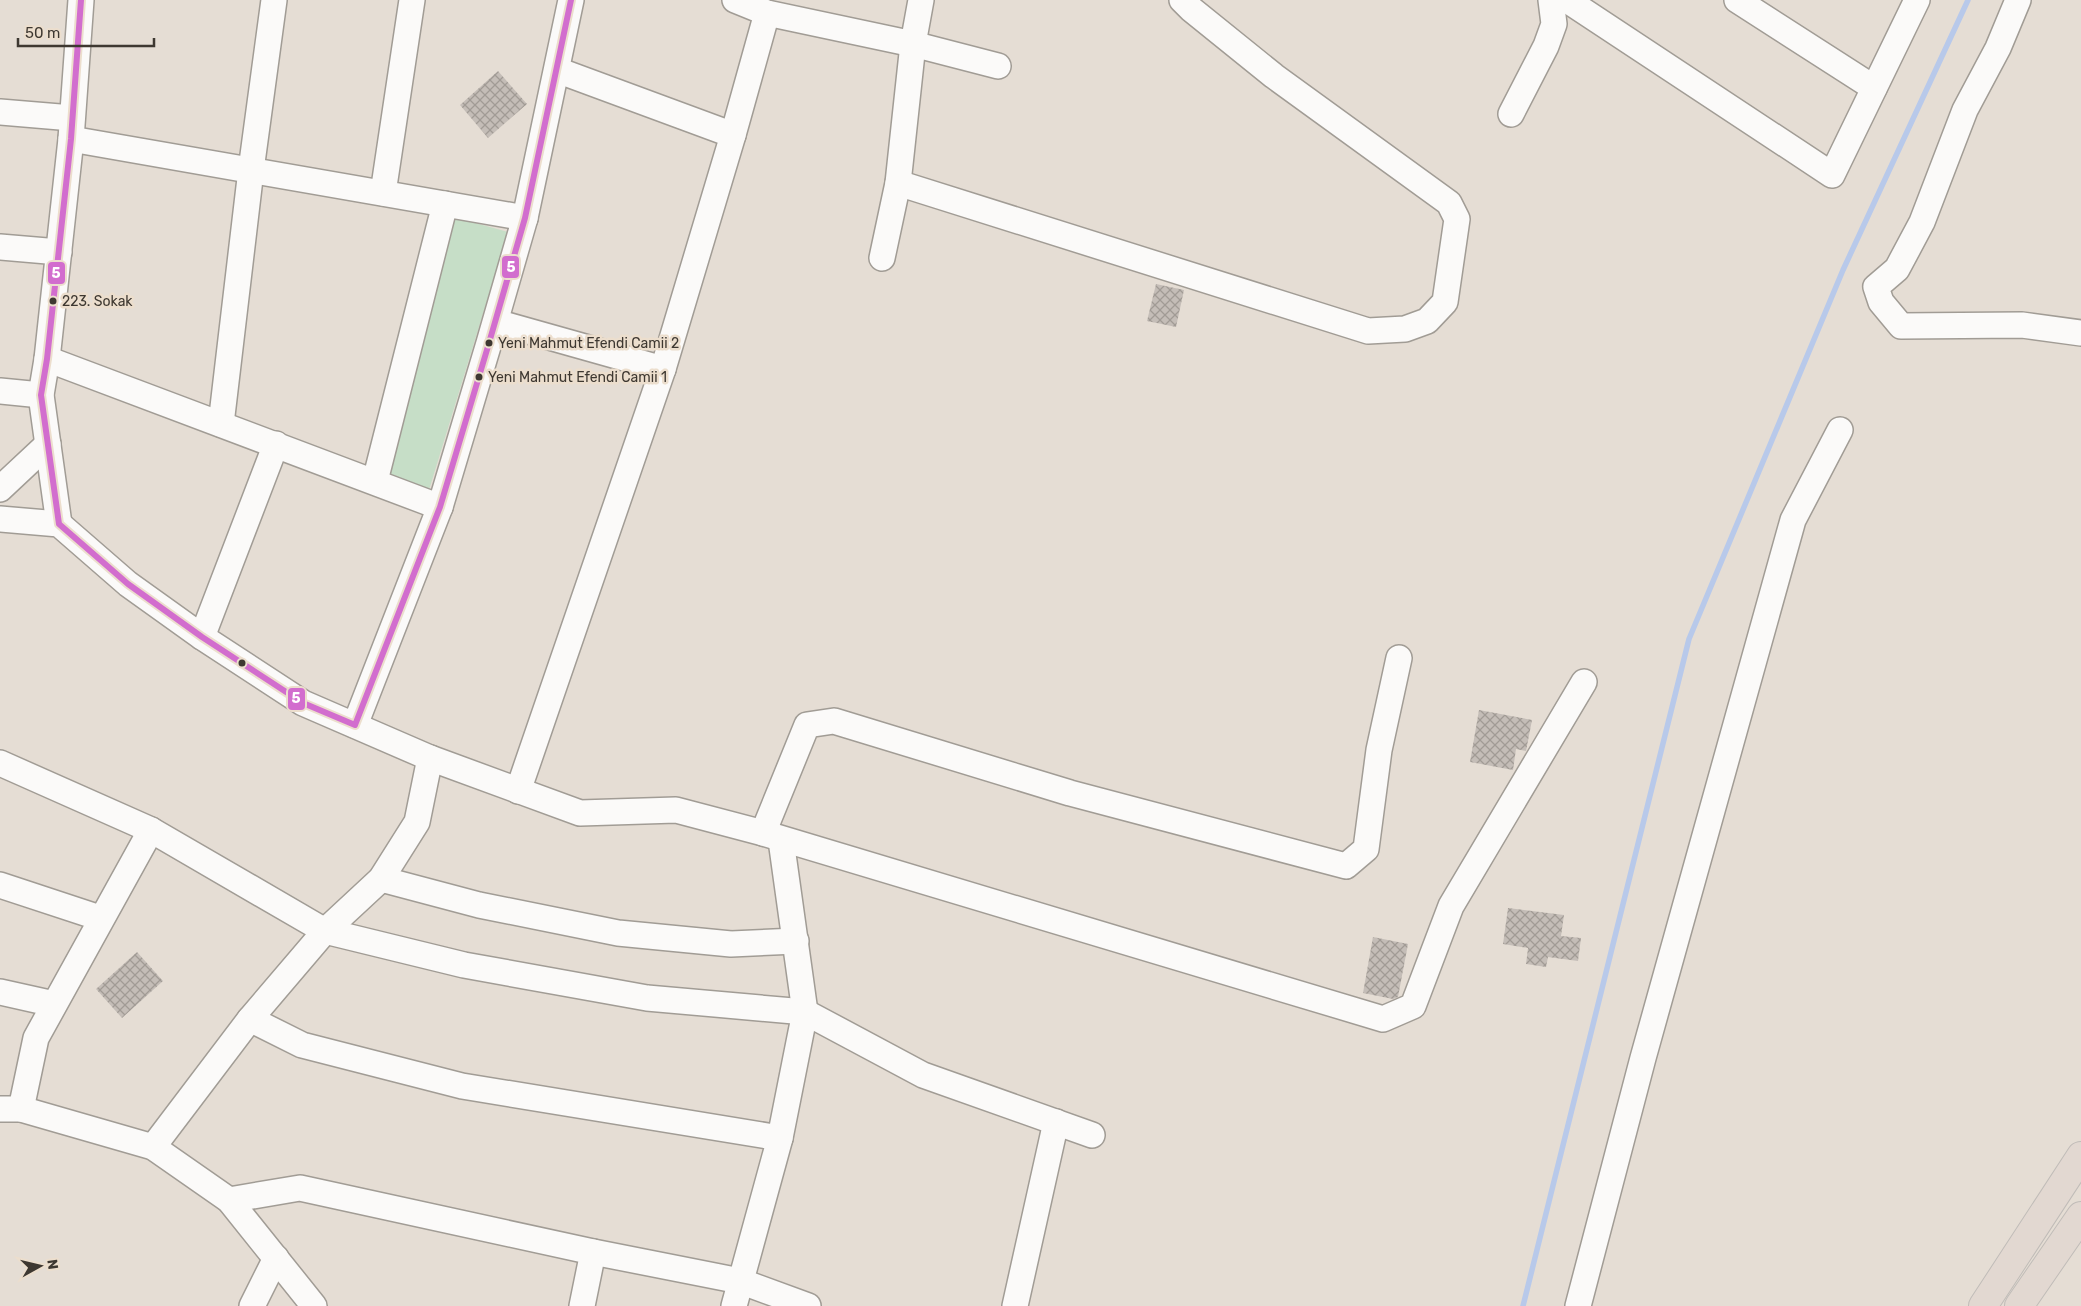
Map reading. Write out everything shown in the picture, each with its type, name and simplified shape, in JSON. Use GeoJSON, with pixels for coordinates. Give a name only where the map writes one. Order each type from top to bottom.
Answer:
{"type":"FeatureCollection","features":[{"type":"Feature","properties":{"kind":"highway"},"geometry":{"type":"LineString","coordinates":[[1982,1306],[2081,1156]]}},
{"type":"Feature","properties":{"kind":"highway"},"geometry":{"type":"LineString","coordinates":[[2019,1306],[2081,1216]]}},
{"type":"Feature","properties":{"kind":"street"},"geometry":{"type":"LineString","coordinates":[[58,524],[41,395],[47,359],[72,129],[81,0]]}},
{"type":"Feature","properties":{"kind":"street"},"geometry":{"type":"LineString","coordinates":[[221,424],[251,170],[274,0]]}},
{"type":"Feature","properties":{"kind":"street"},"geometry":{"type":"LineString","coordinates":[[383,193],[412,0]]}},
{"type":"Feature","properties":{"kind":"street"},"geometry":{"type":"LineString","coordinates":[[355,725],[440,507],[496,322],[524,218],[571,0]]}},
{"type":"Feature","properties":{"kind":"street"},"geometry":{"type":"LineString","coordinates":[[882,258],[898,183],[913,44],[921,0]]}},
{"type":"Feature","properties":{"kind":"street"},"geometry":{"type":"LineString","coordinates":[[898,183],[1368,331],[1405,329],[1427,321],[1445,302],[1457,219],[1449,203],[1274,76],[1182,0]]}},
{"type":"Feature","properties":{"kind":"street"},"geometry":{"type":"LineString","coordinates":[[1511,114],[1546,46],[1554,24],[1550,0]]}},
{"type":"Feature","properties":{"kind":"street"},"geometry":{"type":"LineString","coordinates":[[1567,0],[1832,176],[1917,0]]}},
{"type":"Feature","properties":{"kind":"street"},"geometry":{"type":"LineString","coordinates":[[1737,0],[1874,88]]}},
{"type":"Feature","properties":{"kind":"street"},"geometry":{"type":"LineString","coordinates":[[2018,0],[1998,48],[1965,110],[1922,222],[1897,269],[1876,288],[1880,302],[1901,326],[2022,325],[2081,333]]}},
{"type":"Feature","properties":{"kind":"street"},"geometry":{"type":"LineString","coordinates":[[518,791],[663,369],[733,135],[753,6],[998,66]]}},
{"type":"Feature","properties":{"kind":"street"},"geometry":{"type":"LineString","coordinates":[[557,70],[733,135]]}},
{"type":"Feature","properties":{"kind":"street"},"geometry":{"type":"LineString","coordinates":[[0,112],[251,170],[524,218]]}},
{"type":"Feature","properties":{"kind":"street"},"geometry":{"type":"LineString","coordinates":[[375,481],[445,204]]}},
{"type":"Feature","properties":{"kind":"street"},"geometry":{"type":"LineString","coordinates":[[0,248],[59,252]]}},
{"type":"Feature","properties":{"kind":"street"},"geometry":{"type":"LineString","coordinates":[[496,322],[663,369]]}},
{"type":"Feature","properties":{"kind":"street"},"geometry":{"type":"LineString","coordinates":[[47,359],[440,507]]}},
{"type":"Feature","properties":{"kind":"street"},"geometry":{"type":"LineString","coordinates":[[0,391],[41,395]]}},
{"type":"Feature","properties":{"kind":"street"},"geometry":{"type":"LineString","coordinates":[[1578,1306],[1648,1039],[1793,520],[1840,430]]}},
{"type":"Feature","properties":{"kind":"street"},"geometry":{"type":"LineString","coordinates":[[0,489],[48,444]]}},
{"type":"Feature","properties":{"kind":"street"},"geometry":{"type":"LineString","coordinates":[[202,637],[276,444]]}},
{"type":"Feature","properties":{"kind":"street"},"geometry":{"type":"LineString","coordinates":[[0,519],[58,524],[128,584],[202,637],[303,703],[430,758],[518,791],[580,813],[676,810],[772,836],[1155,949],[1383,1019],[1413,1006],[1451,906],[1584,682]]}},
{"type":"Feature","properties":{"kind":"street"},"geometry":{"type":"LineString","coordinates":[[734,1306],[780,1138],[805,1012],[796,941],[772,836],[807,725],[834,721],[1070,793],[1346,866],[1366,849],[1379,750],[1400,658]]}},
{"type":"Feature","properties":{"kind":"street"},"geometry":{"type":"LineString","coordinates":[[153,1147],[250,1019],[325,931],[381,879],[417,822],[430,758]]}},
{"type":"Feature","properties":{"kind":"street"},"geometry":{"type":"LineString","coordinates":[[0,764],[151,830],[325,931],[464,965],[638,996],[805,1012],[923,1075],[1092,1135]]}},
{"type":"Feature","properties":{"kind":"street"},"geometry":{"type":"LineString","coordinates":[[151,830],[100,918],[36,1038],[11,1109],[153,1147],[230,1200],[314,1306]]}},
{"type":"Feature","properties":{"kind":"street"},"geometry":{"type":"LineString","coordinates":[[381,879],[480,905],[618,933],[731,944],[796,941]]}},
{"type":"Feature","properties":{"kind":"street"},"geometry":{"type":"LineString","coordinates":[[0,885],[100,918]]}},
{"type":"Feature","properties":{"kind":"street"},"geometry":{"type":"LineString","coordinates":[[0,992],[54,1004]]}},
{"type":"Feature","properties":{"kind":"street"},"geometry":{"type":"LineString","coordinates":[[250,1019],[302,1045],[462,1086],[780,1138]]}},
{"type":"Feature","properties":{"kind":"street"},"geometry":{"type":"LineString","coordinates":[[1015,1306],[1056,1122]]}},
{"type":"Feature","properties":{"kind":"street"},"geometry":{"type":"LineString","coordinates":[[230,1200],[300,1188],[593,1252],[740,1281],[808,1306]]}},
{"type":"Feature","properties":{"kind":"street"},"geometry":{"type":"LineString","coordinates":[[582,1306],[593,1252]]}},
{"type":"Feature","properties":{"kind":"street"},"geometry":{"type":"LineString","coordinates":[[252,1306],[276,1258]]}},
{"type":"Feature","properties":{"kind":"green space"},"geometry":{"type":"Polygon","coordinates":[[[450,216],[508,232],[429,490],[388,476],[450,216]]]}},
{"type":"Feature","properties":{"kind":"building"},"geometry":{"type":"Polygon","coordinates":[[[498,71],[527,104],[488,138],[460,105],[498,71]]]}},
{"type":"Feature","properties":{"kind":"building"},"geometry":{"type":"Polygon","coordinates":[[[1156,284],[1184,290],[1176,327],[1147,321],[1156,284]]]}},
{"type":"Feature","properties":{"kind":"building"},"geometry":{"type":"Polygon","coordinates":[[[1479,710],[1532,720],[1526,751],[1516,749],[1513,770],[1470,762],[1479,710]]]}},
{"type":"Feature","properties":{"kind":"building"},"geometry":{"type":"Polygon","coordinates":[[[1508,908],[1564,915],[1561,936],[1581,938],[1578,961],[1548,957],[1546,967],[1526,964],[1528,948],[1503,944],[1508,908]]]}},
{"type":"Feature","properties":{"kind":"building"},"geometry":{"type":"Polygon","coordinates":[[[1373,937],[1408,944],[1398,997],[1393,999],[1363,993],[1373,937]]]}},
{"type":"Feature","properties":{"kind":"building"},"geometry":{"type":"Polygon","coordinates":[[[137,952],[163,981],[122,1018],[96,989],[137,952]]]}},
{"type":"Feature","properties":{"kind":"waterway"},"geometry":{"type":"LineString","coordinates":[[1523,1306],[1689,639],[1843,270],[1968,0]]}},
{"type":"Feature","properties":{"kind":"transit line","name":"5"},"geometry":{"type":"LineString","coordinates":[[81,0],[71,139],[47,359],[41,395],[59,524],[128,584],[202,637],[303,703],[355,725],[440,507],[489,343],[525,218],[571,0]]}},
{"type":"Feature","properties":{"kind":"place","name":"223. Sokak"},"geometry":{"type":"Point","coordinates":[53,301]}},
{"type":"Feature","properties":{"kind":"place","name":"Yeni Mahmut Efendi Camii 2"},"geometry":{"type":"Point","coordinates":[489,343]}},
{"type":"Feature","properties":{"kind":"place","name":"Yeni Mahmut Efendi Camii 1"},"geometry":{"type":"Point","coordinates":[479,377]}}]}
